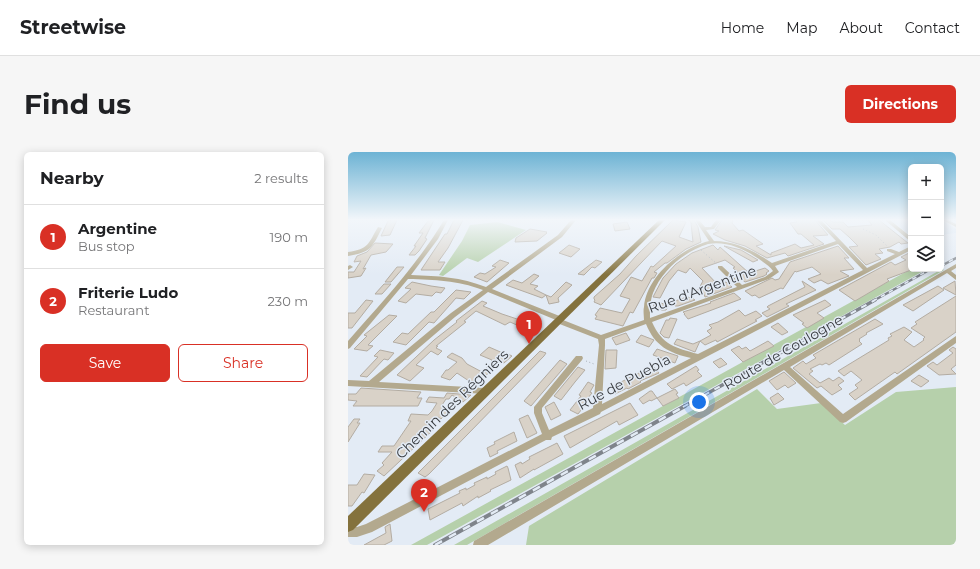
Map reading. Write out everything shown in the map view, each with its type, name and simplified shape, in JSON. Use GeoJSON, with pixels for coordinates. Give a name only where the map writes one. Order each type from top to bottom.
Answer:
{"type":"FeatureCollection","features":[{"type":"Feature","properties":{"kind":"main road","name":"Chemin des Régniers"},"geometry":{"type":"LineString","coordinates":[[348,525],[643,238]]}},
{"type":"Feature","properties":{"kind":"street"},"geometry":{"type":"LineString","coordinates":[[348,254],[360,253],[368,249],[374,238]]}},
{"type":"Feature","properties":{"kind":"street"},"geometry":{"type":"LineString","coordinates":[[348,346],[407,277],[436,238]]}},
{"type":"Feature","properties":{"kind":"street"},"geometry":{"type":"LineString","coordinates":[[370,385],[428,335],[557,238]]}},
{"type":"Feature","properties":{"kind":"street"},"geometry":{"type":"LineString","coordinates":[[710,238],[712,242]]}},
{"type":"Feature","properties":{"kind":"street"},"geometry":{"type":"LineString","coordinates":[[836,238],[867,271]]}},
{"type":"Feature","properties":{"kind":"street"},"geometry":{"type":"LineString","coordinates":[[698,358],[664,345],[647,322],[647,308],[650,296],[658,279],[677,258],[698,246],[712,242],[740,246],[771,265]]}},
{"type":"Feature","properties":{"kind":"street","name":"Rue d'Argentine"},"geometry":{"type":"LineString","coordinates":[[600,338],[774,275],[776,271],[771,265],[839,242]]}},
{"type":"Feature","properties":{"kind":"street"},"geometry":{"type":"LineString","coordinates":[[890,249],[898,254]]}},
{"type":"Feature","properties":{"kind":"street","name":"Rue de Puebla"},"geometry":{"type":"LineString","coordinates":[[348,532],[356,532],[368,528],[908,249]]}},
{"type":"Feature","properties":{"kind":"street","name":"Route de Coulogne"},"geometry":{"type":"LineString","coordinates":[[478,545],[956,266]]}},
{"type":"Feature","properties":{"kind":"street"},"geometry":{"type":"LineString","coordinates":[[720,267],[741,287]]}},
{"type":"Feature","properties":{"kind":"street"},"geometry":{"type":"LineString","coordinates":[[948,271],[956,278]]}},
{"type":"Feature","properties":{"kind":"street"},"geometry":{"type":"LineString","coordinates":[[407,277],[454,279],[488,289],[600,338],[597,411]]}},
{"type":"Feature","properties":{"kind":"street"},"geometry":{"type":"LineString","coordinates":[[784,366],[843,419],[956,339]]}},
{"type":"Feature","properties":{"kind":"street"},"geometry":{"type":"LineString","coordinates":[[548,436],[538,413],[538,407],[579,358]]}},
{"type":"Feature","properties":{"kind":"street"},"geometry":{"type":"LineString","coordinates":[[348,383],[486,391]]}},
{"type":"Feature","properties":{"kind":"path"},"geometry":{"type":"LineString","coordinates":[[879,238],[890,249]]}},
{"type":"Feature","properties":{"kind":"path"},"geometry":{"type":"LineString","coordinates":[[698,246],[720,267]]}},
{"type":"Feature","properties":{"kind":"path"},"geometry":{"type":"LineString","coordinates":[[579,358],[600,367]]}},
{"type":"Feature","properties":{"kind":"green space"},"geometry":{"type":"Polygon","coordinates":[[[463,238],[513,238],[478,262],[467,258],[443,276],[439,275],[463,238]]]}},
{"type":"Feature","properties":{"kind":"green space"},"geometry":{"type":"Polygon","coordinates":[[[908,271],[908,272],[922,272],[427,545],[411,545],[908,271]]]}},
{"type":"Feature","properties":{"kind":"green space"},"geometry":{"type":"Polygon","coordinates":[[[937,272],[941,272],[467,545],[454,545],[937,272]]]}},
{"type":"Feature","properties":{"kind":"green space"},"geometry":{"type":"Polygon","coordinates":[[[956,387],[956,545],[526,545],[529,526],[757,389],[777,409],[821,403],[845,425],[896,392],[956,387]]]}},
{"type":"Feature","properties":{"kind":"building"},"geometry":{"type":"Polygon","coordinates":[[[419,238],[427,239],[415,255],[409,255],[416,246],[414,246],[419,238]]]}},
{"type":"Feature","properties":{"kind":"building"},"geometry":{"type":"Polygon","coordinates":[[[442,238],[453,238],[438,262],[445,262],[440,270],[421,270],[442,238]]]}},
{"type":"Feature","properties":{"kind":"building"},"geometry":{"type":"Polygon","coordinates":[[[516,238],[540,238],[537,241],[515,242],[516,238]]]}},
{"type":"Feature","properties":{"kind":"building"},"geometry":{"type":"Polygon","coordinates":[[[654,238],[683,238],[693,242],[693,238],[700,238],[701,242],[686,249],[654,272],[657,273],[654,278],[652,278],[633,313],[630,312],[623,326],[595,319],[597,316],[595,315],[600,308],[622,313],[630,299],[620,296],[631,277],[642,281],[651,266],[653,267],[676,246],[662,241],[601,305],[594,302],[594,297],[620,274],[654,238]]]}},
{"type":"Feature","properties":{"kind":"building"},"geometry":{"type":"Polygon","coordinates":[[[722,238],[755,238],[763,244],[756,246],[771,255],[771,253],[795,244],[801,248],[814,245],[806,238],[816,238],[824,244],[788,256],[785,253],[767,258],[745,246],[722,238]]]}},
{"type":"Feature","properties":{"kind":"building"},"geometry":{"type":"Polygon","coordinates":[[[850,238],[902,238],[908,243],[901,244],[899,242],[890,247],[879,249],[883,253],[875,254],[881,259],[866,265],[849,247],[858,246],[850,238]]]}},
{"type":"Feature","properties":{"kind":"building"},"geometry":{"type":"Polygon","coordinates":[[[375,243],[393,244],[386,252],[371,255],[363,269],[366,268],[361,276],[348,278],[348,272],[354,272],[361,261],[354,262],[357,256],[367,252],[375,243]]]}},
{"type":"Feature","properties":{"kind":"building"},"geometry":{"type":"Polygon","coordinates":[[[569,245],[580,249],[571,257],[559,253],[569,245]]]}},
{"type":"Feature","properties":{"kind":"building"},"geometry":{"type":"Polygon","coordinates":[[[713,245],[718,250],[720,247],[749,273],[765,268],[769,271],[764,276],[745,282],[739,277],[742,276],[733,268],[735,267],[725,260],[702,268],[718,285],[726,282],[732,287],[705,297],[704,294],[695,291],[698,290],[703,281],[690,268],[686,273],[678,270],[669,281],[660,298],[653,297],[663,278],[676,264],[692,253],[713,245]]]}},
{"type":"Feature","properties":{"kind":"building"},"geometry":{"type":"Polygon","coordinates":[[[724,246],[741,250],[758,260],[753,262],[724,246]]]}},
{"type":"Feature","properties":{"kind":"building"},"geometry":{"type":"Polygon","coordinates":[[[838,246],[849,258],[844,258],[854,269],[840,271],[849,276],[828,284],[821,280],[814,283],[808,279],[821,274],[812,267],[796,272],[795,271],[783,289],[781,288],[759,298],[755,295],[752,296],[745,291],[772,278],[775,280],[779,279],[790,262],[838,246]]]}},
{"type":"Feature","properties":{"kind":"building"},"geometry":{"type":"Polygon","coordinates":[[[908,254],[908,271],[887,279],[889,281],[855,301],[839,290],[891,262],[895,265],[906,260],[901,257],[908,254]]]}},
{"type":"Feature","properties":{"kind":"building"},"geometry":{"type":"Polygon","coordinates":[[[500,260],[509,263],[487,282],[474,277],[480,273],[485,274],[496,267],[492,266],[500,260]]]}},
{"type":"Feature","properties":{"kind":"building"},"geometry":{"type":"Polygon","coordinates":[[[596,260],[602,262],[595,268],[592,267],[584,275],[578,274],[596,260]]]}},
{"type":"Feature","properties":{"kind":"building"},"geometry":{"type":"Polygon","coordinates":[[[397,267],[404,267],[391,282],[385,282],[397,267]]]}},
{"type":"Feature","properties":{"kind":"building"},"geometry":{"type":"Polygon","coordinates":[[[534,274],[539,276],[530,284],[538,286],[534,289],[546,295],[542,298],[506,285],[513,280],[522,283],[534,274]]]}},
{"type":"Feature","properties":{"kind":"building"},"geometry":{"type":"Polygon","coordinates":[[[802,281],[816,290],[786,304],[789,306],[767,317],[762,313],[770,309],[767,307],[768,306],[805,287],[802,281]]]}},
{"type":"Feature","properties":{"kind":"building"},"geometry":{"type":"Polygon","coordinates":[[[955,281],[956,295],[943,288],[955,281]]]}},
{"type":"Feature","properties":{"kind":"building"},"geometry":{"type":"Polygon","coordinates":[[[412,282],[445,288],[441,293],[436,292],[432,296],[416,294],[406,303],[398,301],[411,289],[405,288],[412,282]]]}},
{"type":"Feature","properties":{"kind":"building"},"geometry":{"type":"Polygon","coordinates":[[[566,282],[572,285],[558,298],[559,302],[549,304],[546,295],[551,297],[566,282]]]}},
{"type":"Feature","properties":{"kind":"building"},"geometry":{"type":"Polygon","coordinates":[[[384,284],[391,284],[382,294],[375,294],[384,284]]]}},
{"type":"Feature","properties":{"kind":"building"},"geometry":{"type":"Polygon","coordinates":[[[938,286],[944,290],[913,311],[903,305],[938,286]]]}},
{"type":"Feature","properties":{"kind":"building"},"geometry":{"type":"Polygon","coordinates":[[[456,290],[471,292],[464,299],[456,298],[434,323],[429,322],[406,345],[393,342],[402,333],[408,334],[431,312],[434,312],[456,290]]]}},
{"type":"Feature","properties":{"kind":"building"},"geometry":{"type":"Polygon","coordinates":[[[734,293],[741,299],[688,319],[683,312],[711,303],[710,302],[734,293]]]}},
{"type":"Feature","properties":{"kind":"building"},"geometry":{"type":"Polygon","coordinates":[[[956,296],[956,332],[897,374],[895,372],[855,400],[849,394],[858,388],[855,385],[862,380],[851,371],[844,376],[838,371],[889,340],[888,338],[892,336],[890,334],[904,327],[912,332],[904,340],[914,347],[924,340],[923,339],[925,337],[911,328],[917,324],[915,322],[956,296]]]}},
{"type":"Feature","properties":{"kind":"building"},"geometry":{"type":"Polygon","coordinates":[[[687,297],[695,300],[678,306],[675,306],[672,302],[687,297]]]}},
{"type":"Feature","properties":{"kind":"building"},"geometry":{"type":"Polygon","coordinates":[[[366,300],[373,301],[352,328],[348,328],[348,313],[355,313],[366,300]]]}},
{"type":"Feature","properties":{"kind":"building"},"geometry":{"type":"Polygon","coordinates":[[[825,300],[831,305],[817,313],[824,318],[807,328],[802,324],[804,323],[793,315],[825,300]]]}},
{"type":"Feature","properties":{"kind":"building"},"geometry":{"type":"Polygon","coordinates":[[[482,301],[487,303],[483,306],[502,314],[520,320],[524,318],[534,322],[526,329],[510,322],[505,325],[476,311],[464,321],[466,322],[436,346],[438,346],[436,348],[442,351],[438,355],[431,351],[416,365],[424,368],[410,381],[397,375],[434,340],[482,301]]]}},
{"type":"Feature","properties":{"kind":"building"},"geometry":{"type":"Polygon","coordinates":[[[655,302],[665,304],[670,303],[666,310],[662,310],[653,307],[655,302]]]}},
{"type":"Feature","properties":{"kind":"building"},"geometry":{"type":"Polygon","coordinates":[[[739,310],[745,316],[756,311],[762,316],[755,320],[757,321],[717,342],[716,340],[705,345],[700,341],[711,335],[707,331],[712,328],[709,325],[718,322],[739,310]]]}},
{"type":"Feature","properties":{"kind":"building"},"geometry":{"type":"Polygon","coordinates":[[[389,315],[397,316],[368,345],[373,346],[367,351],[354,349],[367,336],[364,335],[389,315]]]}},
{"type":"Feature","properties":{"kind":"building"},"geometry":{"type":"Polygon","coordinates":[[[670,318],[677,319],[669,338],[664,337],[660,333],[666,320],[669,320],[670,318]]]}},
{"type":"Feature","properties":{"kind":"building"},"geometry":{"type":"Polygon","coordinates":[[[875,319],[883,324],[866,333],[867,334],[859,339],[862,344],[829,365],[826,363],[822,365],[820,364],[810,369],[813,371],[809,374],[820,383],[829,378],[833,381],[839,377],[844,381],[838,385],[842,389],[832,395],[821,386],[817,388],[793,368],[803,361],[806,364],[816,358],[813,355],[875,319]]]}},
{"type":"Feature","properties":{"kind":"building"},"geometry":{"type":"Polygon","coordinates":[[[778,323],[788,332],[782,335],[771,327],[778,323]]]}},
{"type":"Feature","properties":{"kind":"building"},"geometry":{"type":"Polygon","coordinates":[[[626,333],[630,340],[616,345],[612,338],[626,333]]]}},
{"type":"Feature","properties":{"kind":"building"},"geometry":{"type":"Polygon","coordinates":[[[641,335],[654,340],[649,347],[636,342],[641,335]]]}},
{"type":"Feature","properties":{"kind":"building"},"geometry":{"type":"Polygon","coordinates":[[[677,339],[693,344],[700,341],[695,352],[674,344],[677,339]]]}},
{"type":"Feature","properties":{"kind":"building"},"geometry":{"type":"Polygon","coordinates":[[[768,341],[774,346],[743,362],[731,350],[739,346],[742,349],[746,347],[750,351],[768,341]]]}},
{"type":"Feature","properties":{"kind":"building"},"geometry":{"type":"Polygon","coordinates":[[[489,347],[512,356],[504,363],[501,362],[484,377],[480,375],[472,383],[457,373],[450,380],[441,377],[446,370],[457,362],[447,357],[452,353],[462,358],[467,364],[482,372],[493,362],[491,361],[492,360],[480,355],[489,347]]]}},
{"type":"Feature","properties":{"kind":"building"},"geometry":{"type":"Polygon","coordinates":[[[953,347],[956,349],[956,365],[951,369],[956,374],[939,375],[927,366],[933,362],[937,365],[953,353],[949,350],[953,347]]]}},
{"type":"Feature","properties":{"kind":"building"},"geometry":{"type":"Polygon","coordinates":[[[657,349],[678,356],[675,363],[653,355],[657,349]]]}},
{"type":"Feature","properties":{"kind":"building"},"geometry":{"type":"Polygon","coordinates":[[[380,350],[394,353],[388,360],[384,359],[367,377],[360,376],[378,357],[374,356],[380,350]]]}},
{"type":"Feature","properties":{"kind":"building"},"geometry":{"type":"Polygon","coordinates":[[[606,350],[617,350],[616,368],[605,369],[606,350]]]}},
{"type":"Feature","properties":{"kind":"building"},"geometry":{"type":"Polygon","coordinates":[[[540,351],[546,353],[429,474],[425,477],[418,473],[540,351]]]}},
{"type":"Feature","properties":{"kind":"building"},"geometry":{"type":"Polygon","coordinates":[[[721,358],[727,364],[719,368],[713,362],[721,358]]]}},
{"type":"Feature","properties":{"kind":"building"},"geometry":{"type":"Polygon","coordinates":[[[560,360],[567,364],[531,406],[524,401],[560,360]]]}},
{"type":"Feature","properties":{"kind":"building"},"geometry":{"type":"Polygon","coordinates":[[[653,366],[659,373],[615,394],[611,387],[653,366]]]}},
{"type":"Feature","properties":{"kind":"building"},"geometry":{"type":"Polygon","coordinates":[[[696,366],[699,370],[697,371],[702,376],[686,386],[684,383],[672,389],[667,384],[696,366]]]}},
{"type":"Feature","properties":{"kind":"building"},"geometry":{"type":"Polygon","coordinates":[[[578,367],[585,370],[561,400],[554,396],[578,367]]]}},
{"type":"Feature","properties":{"kind":"building"},"geometry":{"type":"Polygon","coordinates":[[[784,372],[796,383],[788,388],[785,385],[777,390],[769,381],[784,372]]]}},
{"type":"Feature","properties":{"kind":"building"},"geometry":{"type":"Polygon","coordinates":[[[919,375],[929,381],[921,387],[911,381],[919,375]]]}},
{"type":"Feature","properties":{"kind":"building"},"geometry":{"type":"Polygon","coordinates":[[[588,382],[594,385],[590,392],[592,393],[587,399],[589,400],[578,414],[570,410],[581,396],[579,395],[588,382]]]}},
{"type":"Feature","properties":{"kind":"building"},"geometry":{"type":"Polygon","coordinates":[[[361,388],[421,392],[417,398],[422,398],[418,406],[353,406],[357,401],[348,400],[348,394],[356,394],[361,388]]]}},
{"type":"Feature","properties":{"kind":"building"},"geometry":{"type":"Polygon","coordinates":[[[675,389],[679,398],[663,406],[657,398],[675,389]]]}},
{"type":"Feature","properties":{"kind":"building"},"geometry":{"type":"Polygon","coordinates":[[[652,391],[657,398],[643,404],[639,399],[652,391]]]}},
{"type":"Feature","properties":{"kind":"building"},"geometry":{"type":"Polygon","coordinates":[[[447,393],[471,395],[463,402],[452,395],[449,399],[446,399],[442,405],[445,407],[442,409],[448,412],[441,419],[438,417],[428,426],[433,430],[384,476],[377,471],[384,465],[382,463],[392,452],[378,452],[382,446],[394,446],[411,421],[408,421],[411,414],[428,415],[432,411],[437,403],[426,402],[429,397],[444,398],[447,393]]]}},
{"type":"Feature","properties":{"kind":"building"},"geometry":{"type":"Polygon","coordinates":[[[778,393],[784,399],[774,405],[770,398],[778,393]]]}},
{"type":"Feature","properties":{"kind":"building"},"geometry":{"type":"Polygon","coordinates":[[[554,402],[561,415],[551,420],[545,407],[554,402]]]}},
{"type":"Feature","properties":{"kind":"building"},"geometry":{"type":"Polygon","coordinates":[[[630,403],[638,415],[619,425],[617,421],[570,448],[564,436],[630,403]]]}},
{"type":"Feature","properties":{"kind":"building"},"geometry":{"type":"Polygon","coordinates":[[[528,415],[537,433],[527,438],[519,419],[528,415]]]}},
{"type":"Feature","properties":{"kind":"building"},"geometry":{"type":"Polygon","coordinates":[[[354,419],[360,419],[357,423],[360,423],[348,442],[348,427],[354,419]]]}},
{"type":"Feature","properties":{"kind":"building"},"geometry":{"type":"Polygon","coordinates":[[[514,432],[517,441],[497,451],[498,453],[490,457],[487,448],[495,444],[494,442],[514,432]]]}},
{"type":"Feature","properties":{"kind":"building"},"geometry":{"type":"Polygon","coordinates":[[[557,443],[563,454],[520,478],[515,465],[521,462],[522,464],[530,459],[529,457],[557,443]]]}},
{"type":"Feature","properties":{"kind":"building"},"geometry":{"type":"Polygon","coordinates":[[[507,466],[511,480],[490,490],[491,491],[478,498],[478,496],[463,506],[462,503],[430,520],[428,509],[460,493],[459,491],[466,488],[466,490],[475,485],[474,483],[487,477],[487,479],[496,474],[495,472],[507,466]]]}},
{"type":"Feature","properties":{"kind":"building"},"geometry":{"type":"Polygon","coordinates":[[[364,474],[375,475],[364,493],[362,492],[352,506],[348,506],[348,485],[357,485],[364,474]]]}},
{"type":"Feature","properties":{"kind":"building"},"geometry":{"type":"Polygon","coordinates":[[[390,524],[392,541],[384,545],[364,545],[386,533],[385,527],[390,524]]]}},
{"type":"Feature","properties":{"kind":"railway"},"geometry":{"type":"LineString","coordinates":[[944,264],[956,258]]}},
{"type":"Feature","properties":{"kind":"railway"},"geometry":{"type":"LineString","coordinates":[[873,301],[926,272]]}},
{"type":"Feature","properties":{"kind":"railway"},"geometry":{"type":"LineString","coordinates":[[683,407],[875,300]]}},
{"type":"Feature","properties":{"kind":"railway"},"geometry":{"type":"LineString","coordinates":[[435,545],[685,406]]}},
{"type":"Feature","properties":{"kind":"place","name":"Argentine"},"geometry":{"type":"Point","coordinates":[529,344]}},
{"type":"Feature","properties":{"kind":"place","name":"Friterie Ludo"},"geometry":{"type":"Point","coordinates":[424,512]}}]}
